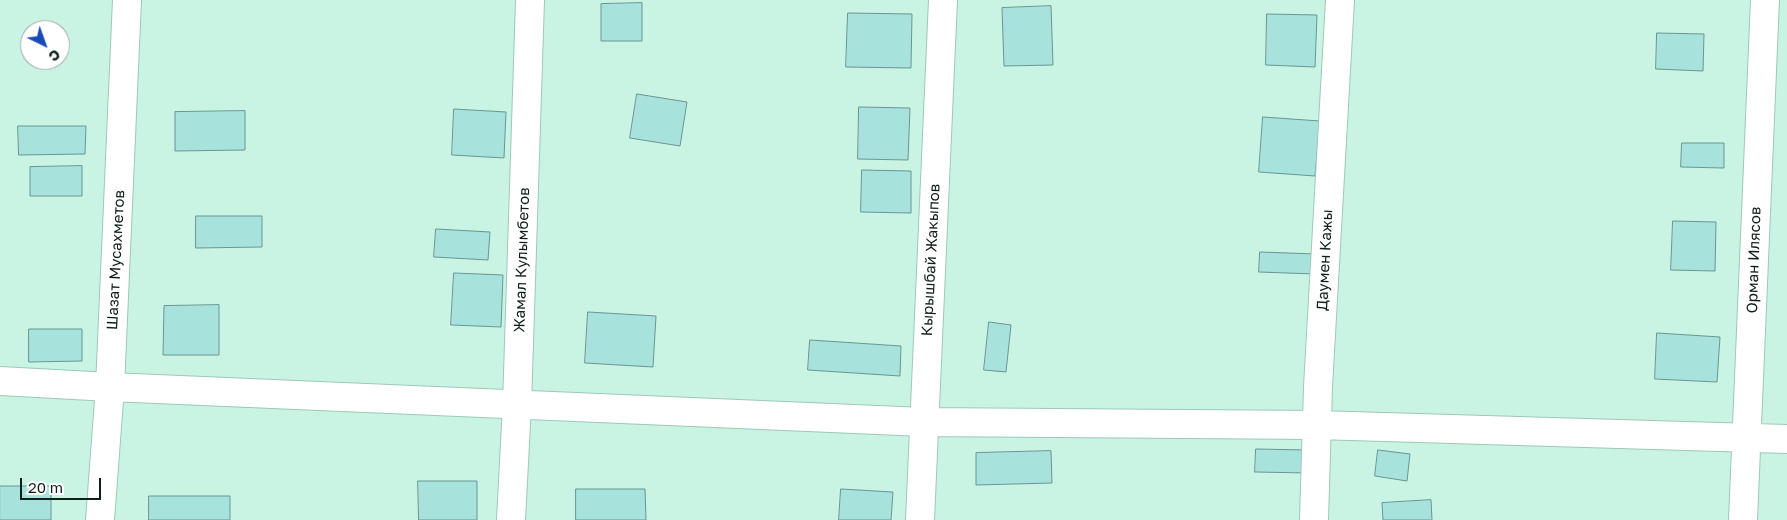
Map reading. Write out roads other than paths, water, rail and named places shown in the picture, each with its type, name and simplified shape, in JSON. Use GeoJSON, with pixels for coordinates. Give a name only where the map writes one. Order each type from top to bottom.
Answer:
{"type":"FeatureCollection","features":[{"type":"Feature","properties":{"kind":"street","name":"Шазат Мусахметов"},"geometry":{"type":"LineString","coordinates":[[100,520],[110,387],[127,0]]}},
{"type":"Feature","properties":{"kind":"street","name":"Жамал Кулымбетов"},"geometry":{"type":"LineString","coordinates":[[511,520],[517,405],[530,0]]}},
{"type":"Feature","properties":{"kind":"street","name":"Кырышбай Жакыпов"},"geometry":{"type":"LineString","coordinates":[[920,520],[943,0]]}},
{"type":"Feature","properties":{"kind":"street","name":"Даумен Кажы"},"geometry":{"type":"LineString","coordinates":[[1314,520],[1317,425],[1340,0]]}},
{"type":"Feature","properties":{"kind":"street","name":"Орман Илясов"},"geometry":{"type":"LineString","coordinates":[[1743,520],[1765,0]]}},
{"type":"Feature","properties":{"kind":"street"},"geometry":{"type":"LineString","coordinates":[[0,381],[924,422],[1317,425],[1787,439]]}}]}
